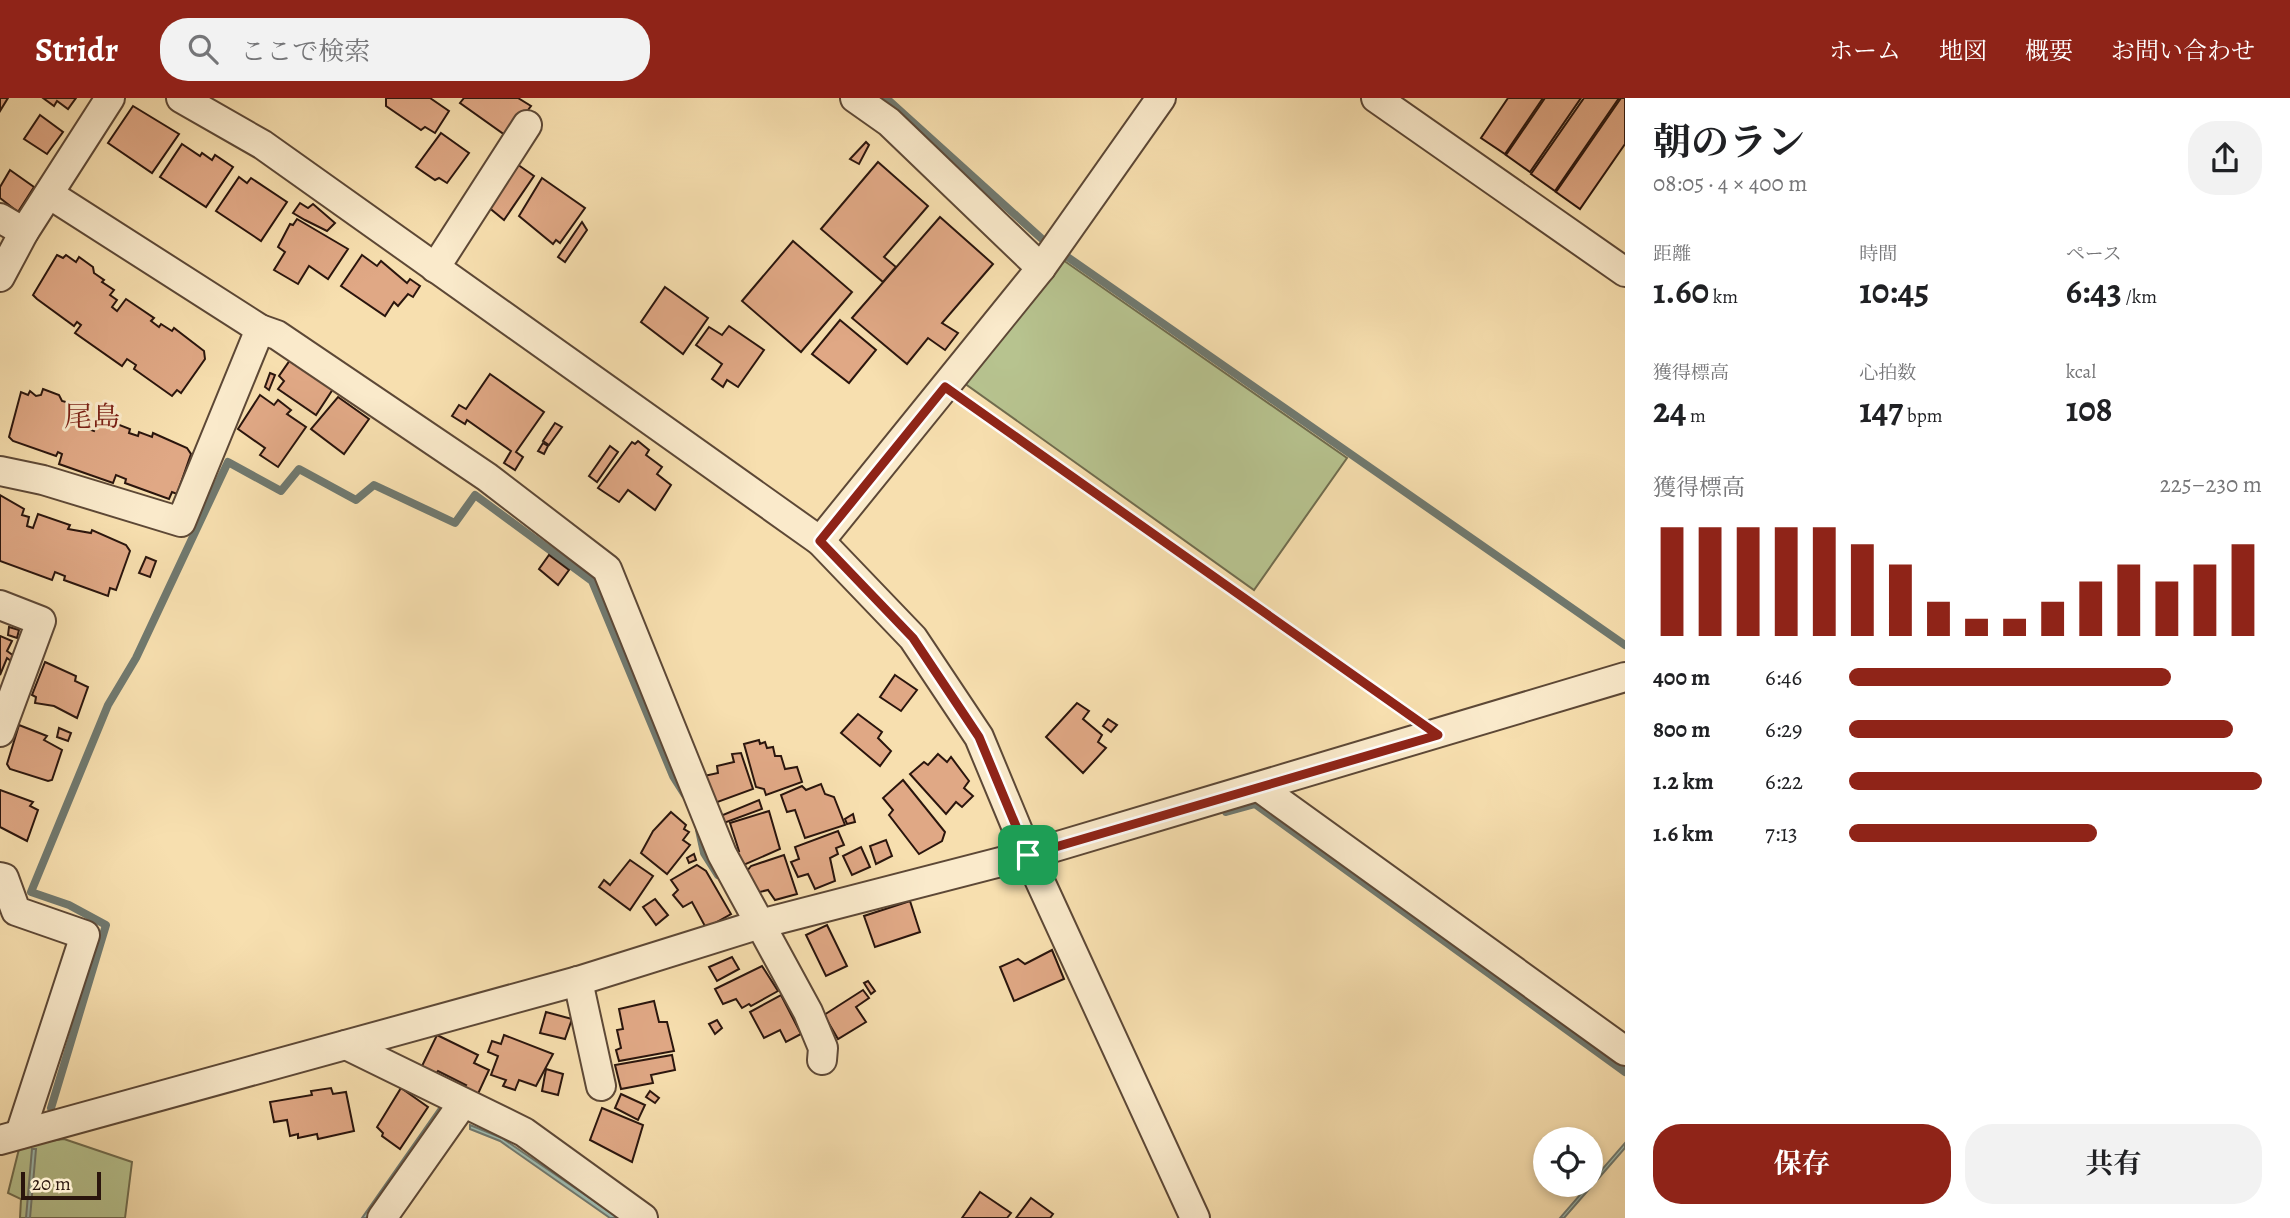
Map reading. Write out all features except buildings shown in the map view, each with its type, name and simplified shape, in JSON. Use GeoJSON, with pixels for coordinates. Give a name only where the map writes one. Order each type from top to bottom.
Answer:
{"type":"FeatureCollection","features":[{"type":"Feature","properties":{"kind":"street"},"geometry":{"type":"LineString","coordinates":[[0,277],[24,232],[110,98]]}},
{"type":"Feature","properties":{"kind":"street"},"geometry":{"type":"LineString","coordinates":[[181,98],[263,145],[820,541],[913,638],[979,737],[1028,855],[1195,1218]]}},
{"type":"Feature","properties":{"kind":"street"},"geometry":{"type":"LineString","coordinates":[[855,98],[890,122],[1041,268]]}},
{"type":"Feature","properties":{"kind":"street"},"geometry":{"type":"LineString","coordinates":[[820,541],[1041,268],[1161,98]]}},
{"type":"Feature","properties":{"kind":"street"},"geometry":{"type":"LineString","coordinates":[[1376,98],[1625,272]]}},
{"type":"Feature","properties":{"kind":"street"},"geometry":{"type":"LineString","coordinates":[[435,268],[527,125]]}},
{"type":"Feature","properties":{"kind":"street"},"geometry":{"type":"LineString","coordinates":[[49,194],[260,329],[277,335],[487,477],[607,569],[722,854],[808,1012],[823,1048],[822,1060]]}},
{"type":"Feature","properties":{"kind":"street"},"geometry":{"type":"LineString","coordinates":[[0,218],[24,232]]}},
{"type":"Feature","properties":{"kind":"street"},"geometry":{"type":"LineString","coordinates":[[0,471],[43,480],[181,522],[260,329]]}},
{"type":"Feature","properties":{"kind":"street"},"geometry":{"type":"LineString","coordinates":[[0,605],[41,621],[0,732]]}},
{"type":"Feature","properties":{"kind":"street"},"geometry":{"type":"LineString","coordinates":[[10,1137],[578,981],[760,925],[1028,855],[1438,735],[1625,677]]}},
{"type":"Feature","properties":{"kind":"street"},"geometry":{"type":"LineString","coordinates":[[1259,787],[1625,1051]]}},
{"type":"Feature","properties":{"kind":"street"},"geometry":{"type":"LineString","coordinates":[[0,877],[4,878],[16,911],[85,935],[10,1137]]}},
{"type":"Feature","properties":{"kind":"street"},"geometry":{"type":"LineString","coordinates":[[578,981],[601,1086]]}},
{"type":"Feature","properties":{"kind":"street"},"geometry":{"type":"LineString","coordinates":[[345,1045],[524,1132],[643,1218]]}},
{"type":"Feature","properties":{"kind":"street"},"geometry":{"type":"LineString","coordinates":[[382,1218],[463,1103]]}},
{"type":"Feature","properties":{"kind":"path"},"geometry":{"type":"LineString","coordinates":[[945,387],[1438,735]]}},
{"type":"Feature","properties":{"kind":"green space"},"geometry":{"type":"Polygon","coordinates":[[[1063,260],[1347,458],[1254,590],[964,383],[1063,260]]]}},
{"type":"Feature","properties":{"kind":"green space"},"geometry":{"type":"Polygon","coordinates":[[[64,1139],[132,1162],[125,1218],[20,1218],[21,1199],[8,1193],[20,1145],[64,1139]]]}},
{"type":"Feature","properties":{"kind":"water"},"geometry":{"type":"Polygon","coordinates":[[[439,1108],[448,1113],[369,1218],[362,1218],[439,1108]]]}},
{"type":"Feature","properties":{"kind":"water"},"geometry":{"type":"Polygon","coordinates":[[[470,1125],[502,1138],[619,1218],[610,1218],[500,1141],[470,1129],[470,1125]]]}},
{"type":"Feature","properties":{"kind":"water"},"geometry":{"type":"Polygon","coordinates":[[[1625,1143],[1625,1148],[1603,1173],[1603,1168],[1625,1143]]]}},
{"type":"Feature","properties":{"kind":"water"},"geometry":{"type":"Polygon","coordinates":[[[32,1149],[36,1149],[30,1218],[26,1218],[32,1149]]]}},
{"type":"Feature","properties":{"kind":"water"},"geometry":{"type":"Polygon","coordinates":[[[1578,1197],[1582,1197],[1564,1218],[1560,1218],[1578,1197]]]}},
{"type":"Feature","properties":{"kind":"waterway"},"geometry":{"type":"LineString","coordinates":[[886,98],[1042,239]]}},
{"type":"Feature","properties":{"kind":"waterway"},"geometry":{"type":"LineString","coordinates":[[1066,256],[1625,645]]}},
{"type":"Feature","properties":{"kind":"waterway"},"geometry":{"type":"LineString","coordinates":[[51,1108],[106,925],[69,905],[31,892],[108,705],[136,658],[228,462],[281,491],[299,469],[356,500],[374,485],[455,523],[475,495],[592,581],[673,776],[685,795]]}},
{"type":"Feature","properties":{"kind":"waterway"},"geometry":{"type":"LineString","coordinates":[[1226,812],[1255,804],[1625,1072]]}},
{"type":"Feature","properties":{"kind":"waterway"},"geometry":{"type":"LineString","coordinates":[[699,830],[704,853],[718,875]]}},
{"type":"Feature","properties":{"kind":"district","name":"尾島"},"geometry":{"type":"Point","coordinates":[92,416]}},
{"type":"Feature","properties":{"kind":"route"},"geometry":{"type":"LineString","coordinates":[[945,387],[1438,735],[1028,855],[979,737],[913,638],[820,541],[945,387]]}}]}
